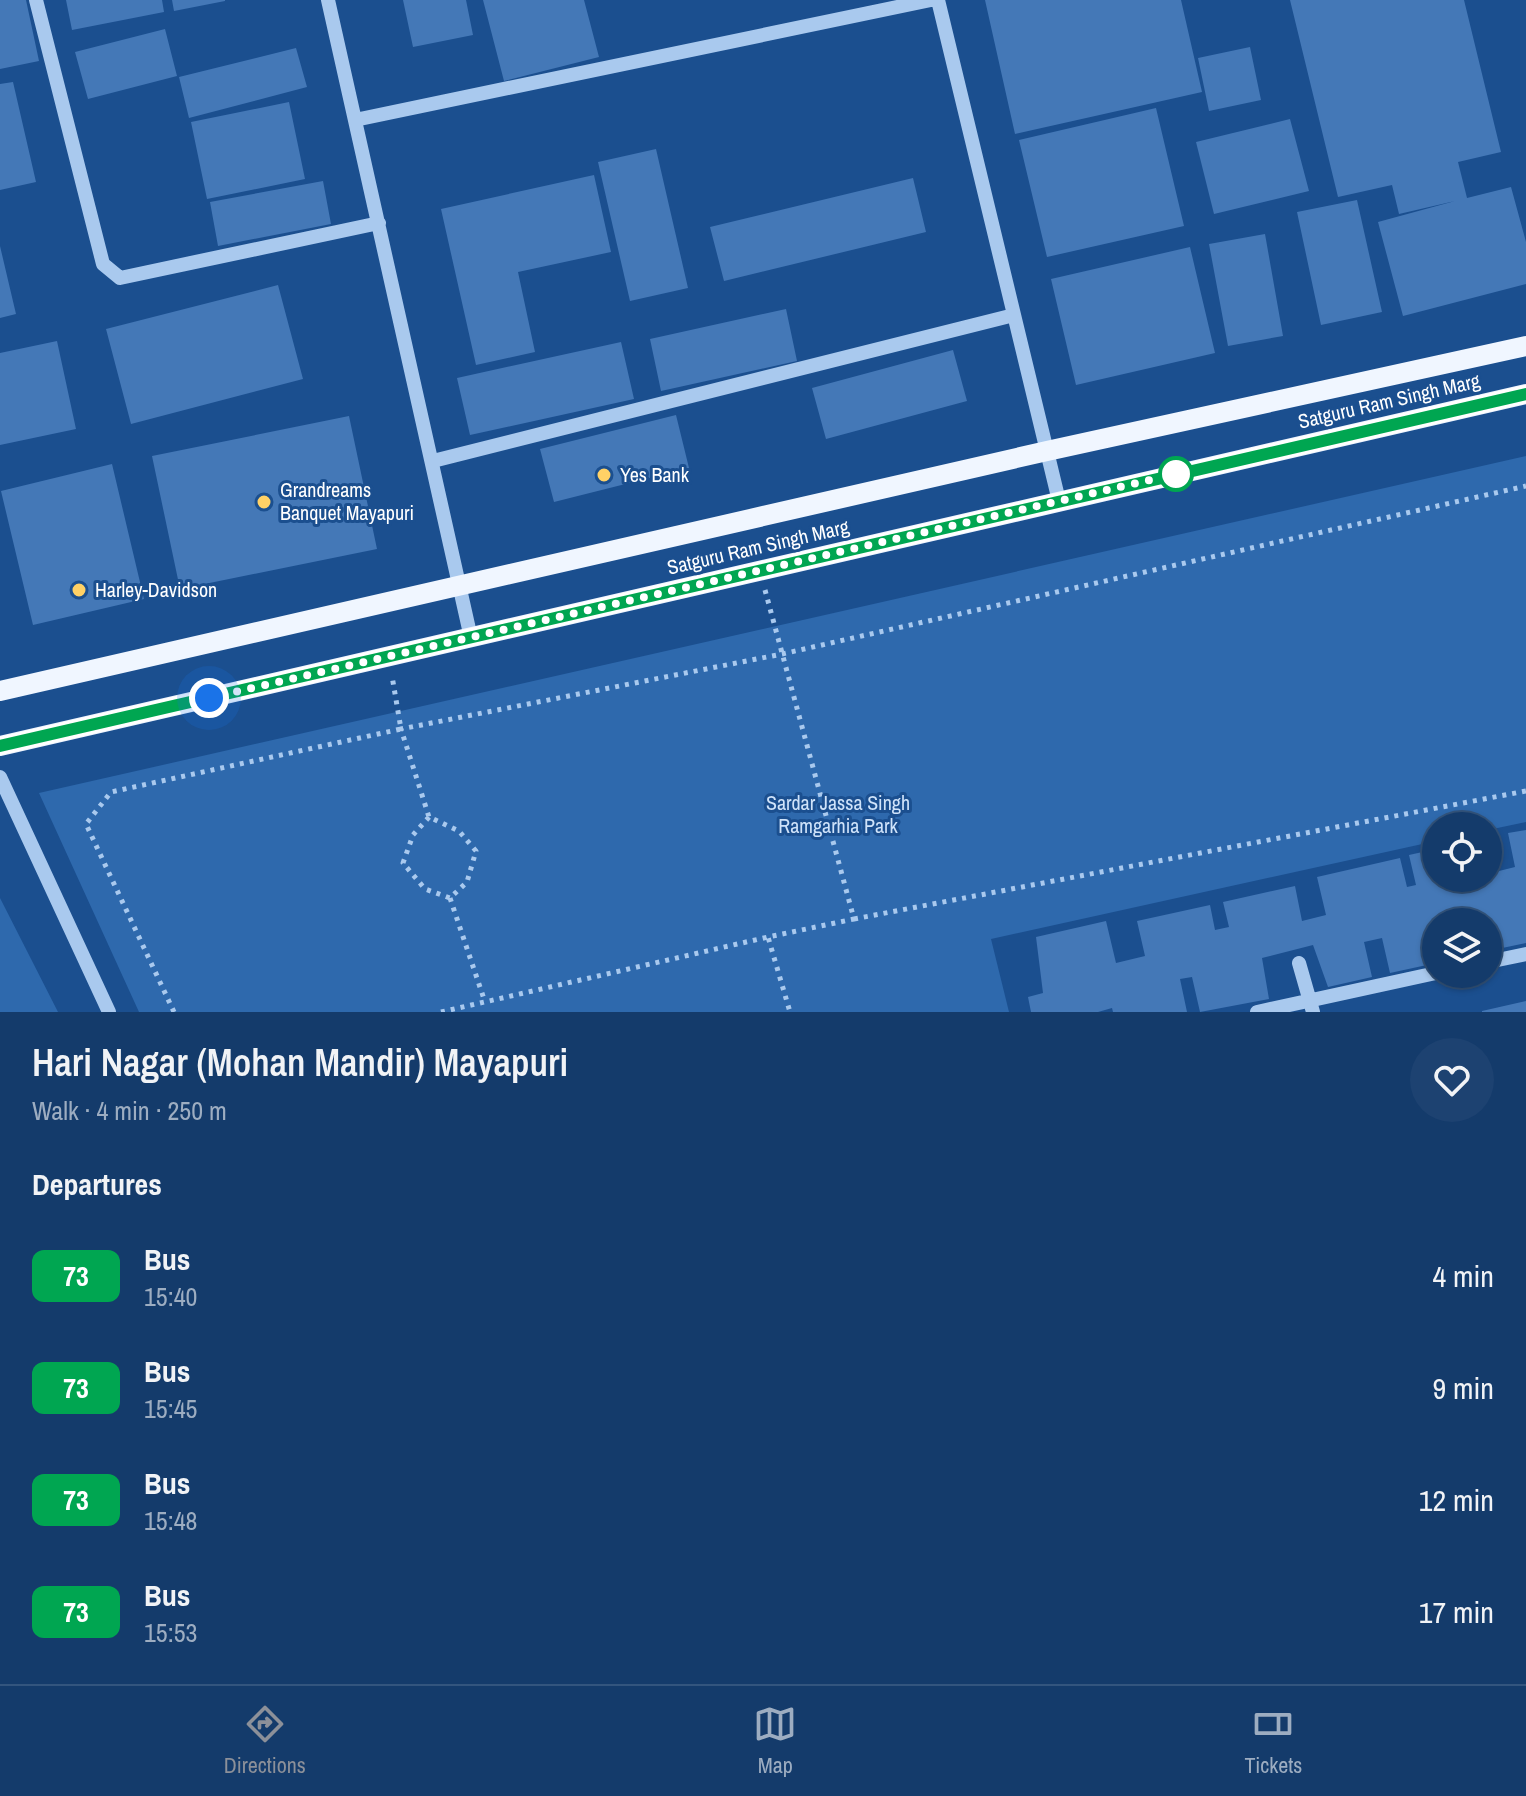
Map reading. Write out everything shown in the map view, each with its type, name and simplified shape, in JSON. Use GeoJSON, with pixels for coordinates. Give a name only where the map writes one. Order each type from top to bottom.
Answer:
{"type":"FeatureCollection","features":[{"type":"Feature","properties":{"kind":"main road","name":"Satguru Ram Singh Marg"},"geometry":{"type":"LineString","coordinates":[[0,691],[1047,451],[1526,346]]}},
{"type":"Feature","properties":{"kind":"main road","name":"Satguru Ram Singh Marg"},"geometry":{"type":"LineString","coordinates":[[0,746],[1526,394]]}},
{"type":"Feature","properties":{"kind":"street"},"geometry":{"type":"LineString","coordinates":[[36,0],[103,264],[120,278],[379,223]]}},
{"type":"Feature","properties":{"kind":"street"},"geometry":{"type":"LineString","coordinates":[[328,0],[471,638]]}},
{"type":"Feature","properties":{"kind":"street"},"geometry":{"type":"LineString","coordinates":[[355,120],[931,0]]}},
{"type":"Feature","properties":{"kind":"street"},"geometry":{"type":"LineString","coordinates":[[938,0],[1059,501]]}},
{"type":"Feature","properties":{"kind":"street"},"geometry":{"type":"LineString","coordinates":[[433,461],[1014,315]]}},
{"type":"Feature","properties":{"kind":"street"},"geometry":{"type":"LineString","coordinates":[[0,777],[109,1012]]}},
{"type":"Feature","properties":{"kind":"street"},"geometry":{"type":"LineString","coordinates":[[1502,959],[1526,954]]}},
{"type":"Feature","properties":{"kind":"street"},"geometry":{"type":"LineString","coordinates":[[1299,963],[1312,1006]]}},
{"type":"Feature","properties":{"kind":"street"},"geometry":{"type":"LineString","coordinates":[[1257,1012],[1312,1006],[1422,977]]}},
{"type":"Feature","properties":{"kind":"path"},"geometry":{"type":"LineString","coordinates":[[174,1012],[86,824],[111,792],[401,729],[782,654],[1526,486]]}},
{"type":"Feature","properties":{"kind":"path"},"geometry":{"type":"LineString","coordinates":[[760,571],[854,919]]}},
{"type":"Feature","properties":{"kind":"path"},"geometry":{"type":"LineString","coordinates":[[388,657],[401,729],[429,817],[459,831],[476,851],[467,882],[450,898]]}},
{"type":"Feature","properties":{"kind":"path"},"geometry":{"type":"LineString","coordinates":[[441,1012],[854,919],[1526,791]]}},
{"type":"Feature","properties":{"kind":"path"},"geometry":{"type":"LineString","coordinates":[[429,817],[413,835],[403,863],[425,889],[450,898]]}},
{"type":"Feature","properties":{"kind":"path"},"geometry":{"type":"LineString","coordinates":[[450,898],[485,1002]]}},
{"type":"Feature","properties":{"kind":"path"},"geometry":{"type":"LineString","coordinates":[[768,937],[790,1012]]}},
{"type":"Feature","properties":{"kind":"green space","name":"Sardar Jassa Singh Ramgarhia Park"},"geometry":{"type":"Polygon","coordinates":[[[1526,456],[1526,822],[1502,827],[1502,812],[1422,812],[1422,844],[991,939],[1009,1012],[139,1012],[39,793],[1526,456]]]}},
{"type":"Feature","properties":{"kind":"green space"},"geometry":{"type":"Polygon","coordinates":[[[0,898],[58,1012],[0,1012],[0,898]]]}},
{"type":"Feature","properties":{"kind":"building"},"geometry":{"type":"Polygon","coordinates":[[[0,0],[26,0],[39,61],[0,69],[0,0]]]}},
{"type":"Feature","properties":{"kind":"building"},"geometry":{"type":"Polygon","coordinates":[[[66,0],[162,0],[164,12],[72,30],[66,0]]]}},
{"type":"Feature","properties":{"kind":"building"},"geometry":{"type":"Polygon","coordinates":[[[172,0],[225,0],[225,1],[174,11],[172,0]]]}},
{"type":"Feature","properties":{"kind":"building"},"geometry":{"type":"Polygon","coordinates":[[[403,0],[466,0],[473,35],[413,47],[403,0]]]}},
{"type":"Feature","properties":{"kind":"building"},"geometry":{"type":"Polygon","coordinates":[[[483,0],[584,0],[599,57],[504,81],[483,0]]]}},
{"type":"Feature","properties":{"kind":"building"},"geometry":{"type":"Polygon","coordinates":[[[985,0],[1181,0],[1202,92],[1015,134],[985,0]]]}},
{"type":"Feature","properties":{"kind":"building"},"geometry":{"type":"Polygon","coordinates":[[[1290,0],[1464,0],[1501,152],[1458,162],[1467,198],[1511,187],[1526,242],[1526,284],[1403,316],[1378,222],[1455,201],[1399,214],[1392,185],[1338,197],[1290,0]]]}},
{"type":"Feature","properties":{"kind":"building"},"geometry":{"type":"Polygon","coordinates":[[[165,29],[177,76],[88,99],[75,52],[165,29]]]}},
{"type":"Feature","properties":{"kind":"building"},"geometry":{"type":"Polygon","coordinates":[[[1250,47],[1261,100],[1209,111],[1198,58],[1250,47]]]}},
{"type":"Feature","properties":{"kind":"building"},"geometry":{"type":"Polygon","coordinates":[[[296,48],[307,87],[189,118],[179,77],[296,48]]]}},
{"type":"Feature","properties":{"kind":"building"},"geometry":{"type":"Polygon","coordinates":[[[13,82],[36,182],[0,190],[0,84],[13,82]]]}},
{"type":"Feature","properties":{"kind":"building"},"geometry":{"type":"Polygon","coordinates":[[[289,102],[305,179],[207,199],[191,122],[289,102]]]}},
{"type":"Feature","properties":{"kind":"building"},"geometry":{"type":"Polygon","coordinates":[[[1156,108],[1184,226],[1047,257],[1019,140],[1156,108]]]}},
{"type":"Feature","properties":{"kind":"building"},"geometry":{"type":"Polygon","coordinates":[[[1290,119],[1309,191],[1214,214],[1196,142],[1290,119]]]}},
{"type":"Feature","properties":{"kind":"building"},"geometry":{"type":"Polygon","coordinates":[[[656,149],[688,288],[630,301],[598,162],[656,149]]]}},
{"type":"Feature","properties":{"kind":"building"},"geometry":{"type":"Polygon","coordinates":[[[594,175],[611,252],[518,272],[535,352],[476,365],[441,209],[594,175]]]}},
{"type":"Feature","properties":{"kind":"building"},"geometry":{"type":"Polygon","coordinates":[[[913,178],[926,232],[724,281],[710,227],[913,178]]]}},
{"type":"Feature","properties":{"kind":"building"},"geometry":{"type":"Polygon","coordinates":[[[323,181],[331,224],[218,246],[210,202],[323,181]]]}},
{"type":"Feature","properties":{"kind":"building"},"geometry":{"type":"Polygon","coordinates":[[[1357,200],[1382,312],[1321,325],[1297,212],[1357,200]]]}},
{"type":"Feature","properties":{"kind":"building"},"geometry":{"type":"Polygon","coordinates":[[[1265,234],[1283,336],[1228,346],[1209,244],[1265,234]]]}},
{"type":"Feature","properties":{"kind":"building"},"geometry":{"type":"Polygon","coordinates":[[[0,246],[16,314],[0,318],[0,246]]]}},
{"type":"Feature","properties":{"kind":"building"},"geometry":{"type":"Polygon","coordinates":[[[1190,247],[1215,353],[1076,385],[1051,279],[1190,247]]]}},
{"type":"Feature","properties":{"kind":"building"},"geometry":{"type":"Polygon","coordinates":[[[278,285],[303,379],[131,424],[106,329],[278,285]]]}},
{"type":"Feature","properties":{"kind":"building"},"geometry":{"type":"Polygon","coordinates":[[[786,309],[797,361],[661,391],[650,339],[786,309]]]}},
{"type":"Feature","properties":{"kind":"building"},"geometry":{"type":"Polygon","coordinates":[[[57,341],[76,429],[0,445],[0,353],[57,341]]]}},
{"type":"Feature","properties":{"kind":"building"},"geometry":{"type":"Polygon","coordinates":[[[621,342],[634,399],[470,435],[457,378],[621,342]]]}},
{"type":"Feature","properties":{"kind":"building"},"geometry":{"type":"Polygon","coordinates":[[[953,350],[967,401],[826,439],[812,388],[953,350]]]}},
{"type":"Feature","properties":{"kind":"building"},"geometry":{"type":"Polygon","coordinates":[[[676,415],[689,468],[554,502],[540,449],[676,415]]]}},
{"type":"Feature","properties":{"kind":"building","name":"Grandreams Banquet Mayapuri"},"geometry":{"type":"Polygon","coordinates":[[[349,416],[377,549],[180,589],[152,456],[349,416]]]}},
{"type":"Feature","properties":{"kind":"building"},"geometry":{"type":"Polygon","coordinates":[[[112,464],[144,599],[33,625],[1,491],[112,464]]]}},
{"type":"Feature","properties":{"kind":"building"},"geometry":{"type":"Polygon","coordinates":[[[1526,830],[1526,943],[1502,948],[1502,908],[1422,908],[1422,966],[1390,973],[1382,938],[1364,942],[1372,977],[1328,987],[1313,945],[1262,958],[1269,999],[1200,1012],[1192,977],[1180,979],[1187,1012],[1113,1012],[1112,1008],[1098,1012],[1031,1012],[1028,997],[1043,993],[1036,937],[1106,921],[1116,963],[1145,956],[1137,921],[1210,905],[1215,930],[1229,927],[1223,902],[1295,886],[1302,921],[1326,915],[1317,877],[1400,858],[1407,887],[1416,885],[1409,855],[1422,852],[1422,892],[1502,892],[1502,870],[1515,867],[1508,833],[1526,830]]]}},
{"type":"Feature","properties":{"kind":"building"},"geometry":{"type":"Polygon","coordinates":[[[1526,1001],[1526,1012],[1482,1012],[1482,1011],[1526,1001]]]}},
{"type":"Feature","properties":{"kind":"bus line","name":"73"},"geometry":{"type":"LineString","coordinates":[[0,746],[1526,394]]}},
{"type":"Feature","properties":{"kind":"place","name":"Yes Bank"},"geometry":{"type":"Point","coordinates":[604,475]}},
{"type":"Feature","properties":{"kind":"place","name":"Grandreams Banquet Mayapuri"},"geometry":{"type":"Point","coordinates":[264,502]}},
{"type":"Feature","properties":{"kind":"place","name":"Harley-Davidson"},"geometry":{"type":"Point","coordinates":[79,590]}},
{"type":"Feature","properties":{"kind":"route"},"geometry":{"type":"LineString","coordinates":[[209,698],[1184,472],[1176,474]]}}]}
